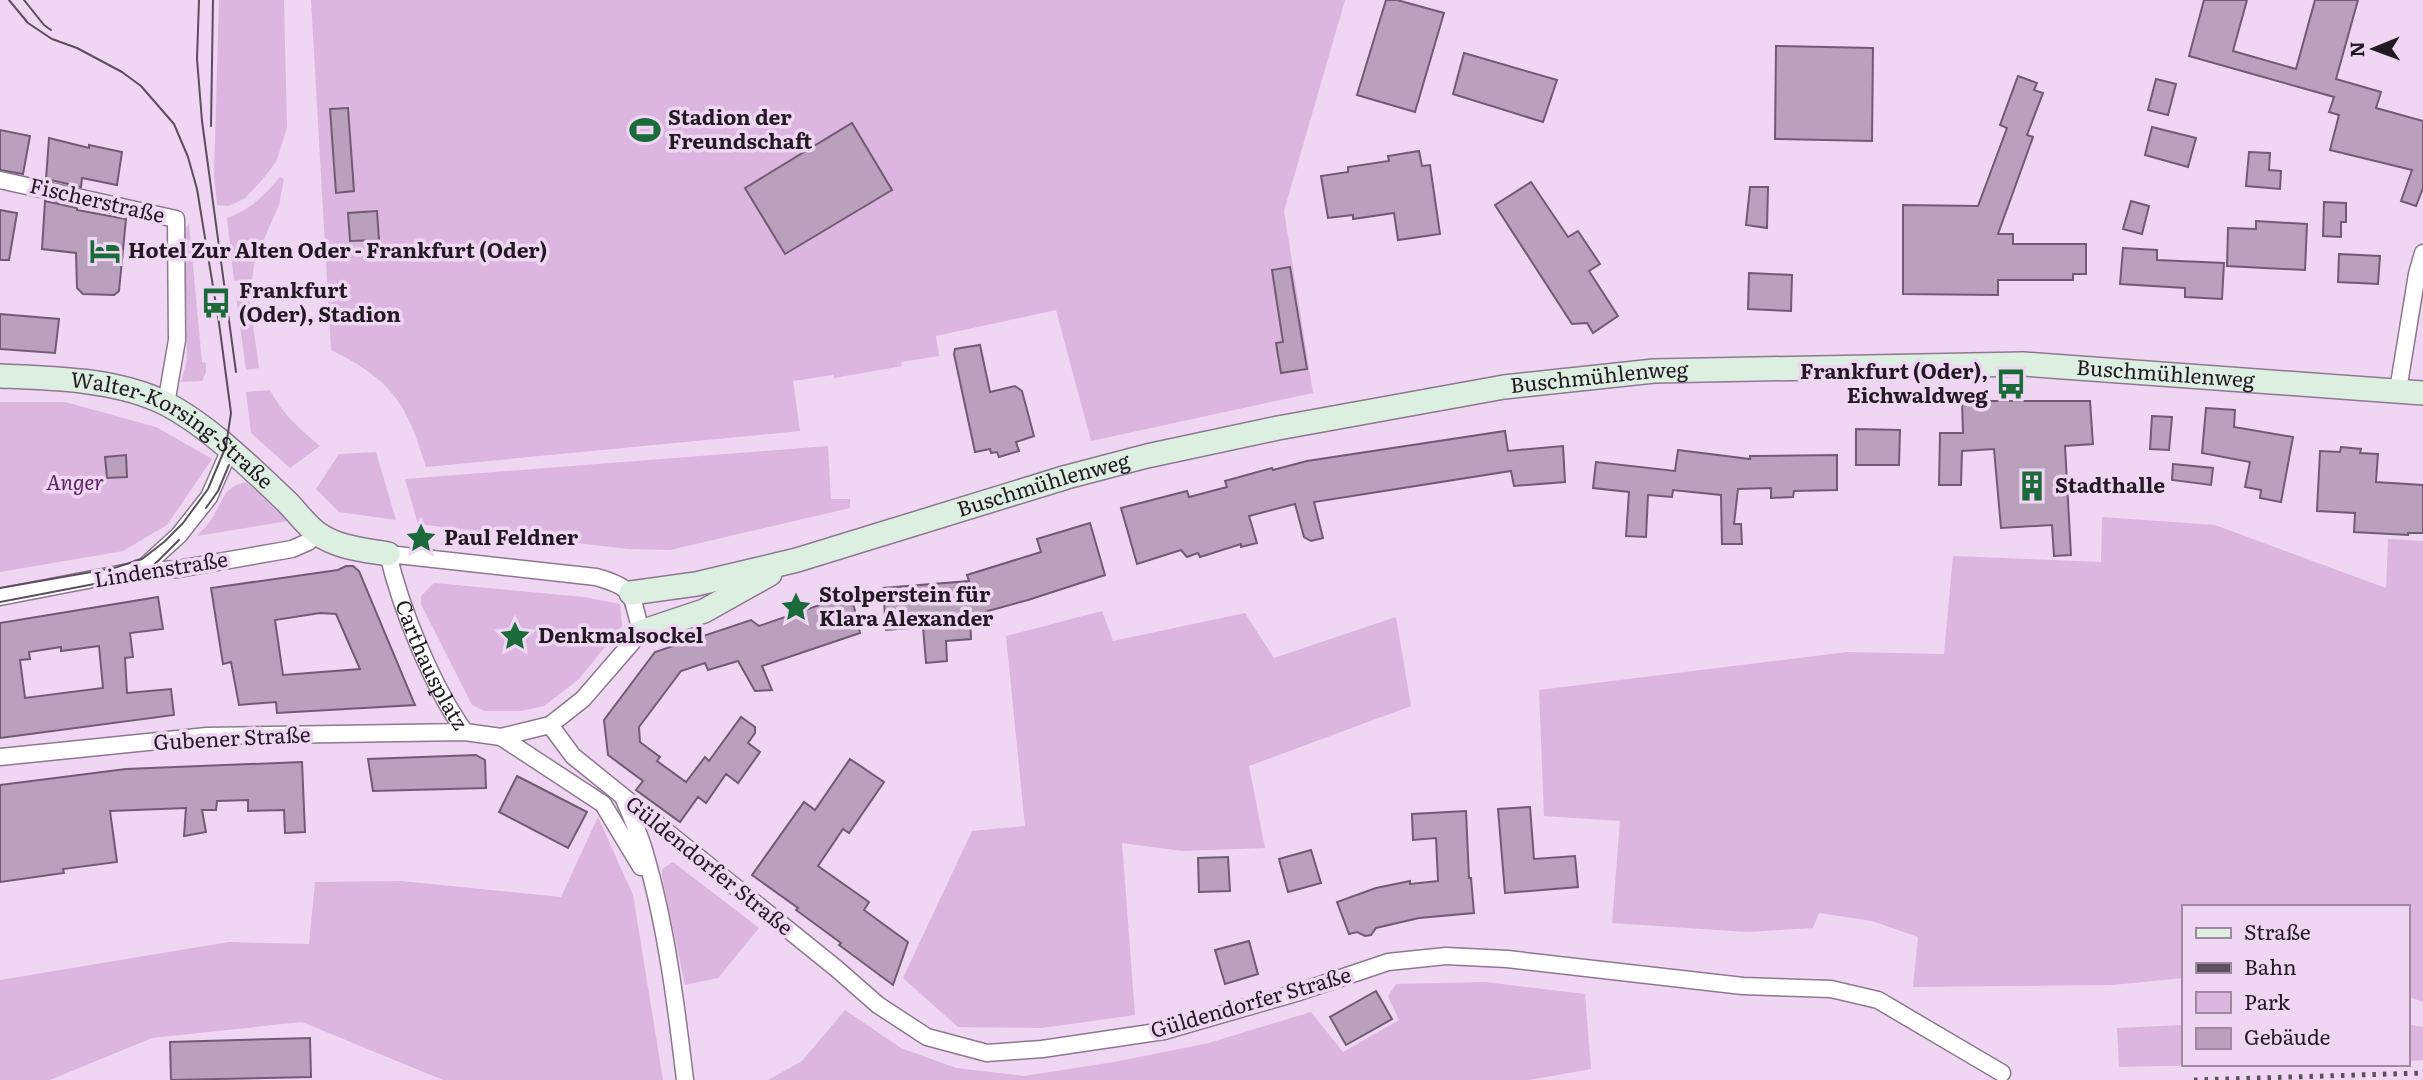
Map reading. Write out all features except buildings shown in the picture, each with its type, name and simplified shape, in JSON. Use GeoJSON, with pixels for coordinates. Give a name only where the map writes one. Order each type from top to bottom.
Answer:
{"type":"FeatureCollection","features":[{"type":"Feature","properties":{"kind":"street","name":"Fischerstraße"},"geometry":{"type":"LineString","coordinates":[[0,180],[176,219],[177,340],[166,404]]}},
{"type":"Feature","properties":{"kind":"street"},"geometry":{"type":"LineString","coordinates":[[2398,390],[2417,274],[2423,253]]}},
{"type":"Feature","properties":{"kind":"street","name":"Buschmühlenweg"},"geometry":{"type":"LineString","coordinates":[[631,593],[696,584],[797,560],[1067,477],[1147,456],[1278,428],[1504,387],[1654,370],[2023,364],[2423,393]]}},
{"type":"Feature","properties":{"kind":"street","name":"Walter-Korsing-Straße"},"geometry":{"type":"LineString","coordinates":[[0,376],[64,379],[121,389],[158,400],[187,417],[230,449],[318,533]]}},
{"type":"Feature","properties":{"kind":"street"},"geometry":{"type":"LineString","coordinates":[[129,572],[144,567],[179,535],[208,498],[230,449]]}},
{"type":"Feature","properties":{"kind":"street"},"geometry":{"type":"LineString","coordinates":[[318,533],[347,547],[388,554],[596,577],[619,583],[631,593],[641,632]]}},
{"type":"Feature","properties":{"kind":"street","name":"Lindenstraße"},"geometry":{"type":"LineString","coordinates":[[0,597],[129,572],[178,569],[292,549],[308,542],[318,533]]}},
{"type":"Feature","properties":{"kind":"street","name":"Carthausplatz"},"geometry":{"type":"LineString","coordinates":[[388,554],[395,583],[435,681],[449,709],[465,732],[501,737],[550,725],[583,699],[641,632]]}},
{"type":"Feature","properties":{"kind":"street","name":"Buschmühlenweg"},"geometry":{"type":"LineString","coordinates":[[641,632],[704,611],[797,560]]}},
{"type":"Feature","properties":{"kind":"street","name":"Güldendorfer Straße"},"geometry":{"type":"LineString","coordinates":[[550,725],[573,756],[878,1004],[927,1037],[987,1053],[1042,1049],[1164,1031],[1299,992],[1388,962],[1446,956],[1609,970],[1743,986],[1830,989],[1878,1000],[2002,1073]]}},
{"type":"Feature","properties":{"kind":"street","name":"Gubener Straße"},"geometry":{"type":"LineString","coordinates":[[0,757],[207,736],[465,732]]}},
{"type":"Feature","properties":{"kind":"street"},"geometry":{"type":"LineString","coordinates":[[501,737],[603,804],[629,845],[653,891]]}},
{"type":"Feature","properties":{"kind":"street"},"geometry":{"type":"LineString","coordinates":[[624,799],[644,850],[653,891],[676,1006],[685,1080]]}},
{"type":"Feature","properties":{"kind":"green space"},"geometry":{"type":"Polygon","coordinates":[[[219,0],[284,0],[287,127],[276,162],[245,198],[229,206],[217,205],[214,176],[219,0]]]}},
{"type":"Feature","properties":{"kind":"green space","name":"Stadion der Freundschaft"},"geometry":{"type":"Polygon","coordinates":[[[311,0],[1345,0],[1284,211],[1313,393],[1091,441],[1056,310],[936,336],[939,356],[901,362],[902,366],[834,378],[833,375],[793,381],[800,431],[426,467],[412,426],[394,396],[369,372],[331,350],[311,0]]]}},
{"type":"Feature","properties":{"kind":"green space"},"geometry":{"type":"Polygon","coordinates":[[[280,177],[284,179],[279,205],[255,260],[251,286],[234,280],[227,218],[256,202],[280,177]]]}},
{"type":"Feature","properties":{"kind":"green space"},"geometry":{"type":"Polygon","coordinates":[[[189,223],[202,362],[206,363],[206,372],[202,381],[181,382],[187,360],[185,229],[189,223]]]}},
{"type":"Feature","properties":{"kind":"green space"},"geometry":{"type":"Polygon","coordinates":[[[236,296],[249,297],[259,368],[246,370],[236,296]]]}},
{"type":"Feature","properties":{"kind":"green space"},"geometry":{"type":"Polygon","coordinates":[[[270,390],[286,414],[320,446],[290,468],[251,433],[246,392],[270,390]]]}},
{"type":"Feature","properties":{"kind":"green space","name":"Anger"},"geometry":{"type":"Polygon","coordinates":[[[0,402],[65,402],[156,427],[212,459],[167,525],[123,551],[0,572],[0,402]]]}},
{"type":"Feature","properties":{"kind":"green space"},"geometry":{"type":"Polygon","coordinates":[[[828,446],[831,499],[850,499],[850,508],[670,550],[628,549],[418,524],[405,479],[828,446]]]}},
{"type":"Feature","properties":{"kind":"green space"},"geometry":{"type":"Polygon","coordinates":[[[376,452],[396,520],[339,512],[316,489],[339,454],[376,452]]]}},
{"type":"Feature","properties":{"kind":"green space"},"geometry":{"type":"Polygon","coordinates":[[[246,482],[288,521],[197,536],[211,519],[226,493],[246,482]]]}},
{"type":"Feature","properties":{"kind":"green space"},"geometry":{"type":"Polygon","coordinates":[[[2102,517],[2215,525],[2386,588],[2388,539],[2423,541],[2423,1002],[2409,997],[2409,905],[2182,905],[2182,978],[2113,985],[1913,987],[1918,937],[1872,921],[1819,913],[1813,928],[1747,932],[1612,923],[1620,821],[1544,816],[1539,690],[1847,652],[1944,654],[1953,556],[2101,562],[2102,517]]]}},
{"type":"Feature","properties":{"kind":"green space"},"geometry":{"type":"Polygon","coordinates":[[[434,583],[584,597],[620,604],[622,626],[579,679],[544,706],[520,711],[485,711],[472,705],[421,604],[421,596],[434,583]]]}},
{"type":"Feature","properties":{"kind":"green space"},"geometry":{"type":"Polygon","coordinates":[[[1102,611],[1113,641],[1245,613],[1274,658],[1396,617],[1411,706],[1249,766],[1265,848],[1182,851],[1122,843],[1135,1015],[1042,1028],[958,1027],[903,978],[972,831],[1025,826],[1006,636],[1102,611]]]}},
{"type":"Feature","properties":{"kind":"green space"},"geometry":{"type":"Polygon","coordinates":[[[598,817],[633,895],[663,1080],[443,1080],[302,1022],[152,1038],[50,1080],[0,1080],[0,980],[229,942],[309,944],[315,882],[401,881],[561,897],[598,817]]]}},
{"type":"Feature","properties":{"kind":"green space"},"geometry":{"type":"Polygon","coordinates":[[[673,862],[759,928],[718,978],[685,985],[662,877],[662,869],[673,862]]]}},
{"type":"Feature","properties":{"kind":"green space"},"geometry":{"type":"Polygon","coordinates":[[[1485,982],[1585,994],[1591,1069],[1529,1080],[768,1080],[802,1061],[845,1010],[901,1048],[956,1068],[1024,1076],[1209,1043],[1311,1012],[1343,1052],[1399,1020],[1388,996],[1396,984],[1485,982]]]}},
{"type":"Feature","properties":{"kind":"green space"},"geometry":{"type":"Polygon","coordinates":[[[2409,1024],[2423,1027],[2423,1060],[2409,1061],[2409,1024]]]}},
{"type":"Feature","properties":{"kind":"green space"},"geometry":{"type":"Polygon","coordinates":[[[2182,1025],[2182,1066],[2119,1067],[2117,1028],[2182,1025]]]}},
{"type":"Feature","properties":{"kind":"tram line"},"geometry":{"type":"LineString","coordinates":[[0,588],[114,568],[142,559],[183,523],[208,489],[226,446],[231,413],[197,189],[188,157],[174,124],[141,86],[122,72],[77,48],[52,39],[28,23],[9,0]]}},
{"type":"Feature","properties":{"kind":"tram line"},"geometry":{"type":"LineString","coordinates":[[24,0],[51,30]]}},
{"type":"Feature","properties":{"kind":"tram line"},"geometry":{"type":"LineString","coordinates":[[199,0],[197,59],[202,121],[236,372]]}},
{"type":"Feature","properties":{"kind":"tram line"},"geometry":{"type":"LineString","coordinates":[[211,126],[213,0]]}},
{"type":"Feature","properties":{"kind":"tram line"},"geometry":{"type":"LineString","coordinates":[[206,508],[218,491],[229,465]]}},
{"type":"Feature","properties":{"kind":"tram line"},"geometry":{"type":"LineString","coordinates":[[0,602],[131,577],[149,570],[179,540]]}},
{"type":"Feature","properties":{"kind":"railway"},"geometry":{"type":"LineString","coordinates":[[2194,1080],[2423,1073]]}},
{"type":"Feature","properties":{"kind":"place","name":"Stadion der Freundschaft"},"geometry":{"type":"Point","coordinates":[645,130]}},
{"type":"Feature","properties":{"kind":"place","name":"Hotel Zur Alten Oder - Frankfurt (Oder)"},"geometry":{"type":"Point","coordinates":[105,251]}},
{"type":"Feature","properties":{"kind":"place","name":"Frankfurt (Oder), Stadion"},"geometry":{"type":"Point","coordinates":[216,303]}},
{"type":"Feature","properties":{"kind":"place","name":"Frankfurt (Oder), Eichwaldweg"},"geometry":{"type":"Point","coordinates":[2011,384]}},
{"type":"Feature","properties":{"kind":"place","name":"Stadthalle"},"geometry":{"type":"Point","coordinates":[2032,486]}},
{"type":"Feature","properties":{"kind":"place","name":"Paul Feldner"},"geometry":{"type":"Point","coordinates":[421,538]}},
{"type":"Feature","properties":{"kind":"place","name":"Stolperstein für Klara Alexander"},"geometry":{"type":"Point","coordinates":[796,607]}},
{"type":"Feature","properties":{"kind":"place","name":"Denkmalsockel"},"geometry":{"type":"Point","coordinates":[515,636]}}]}
